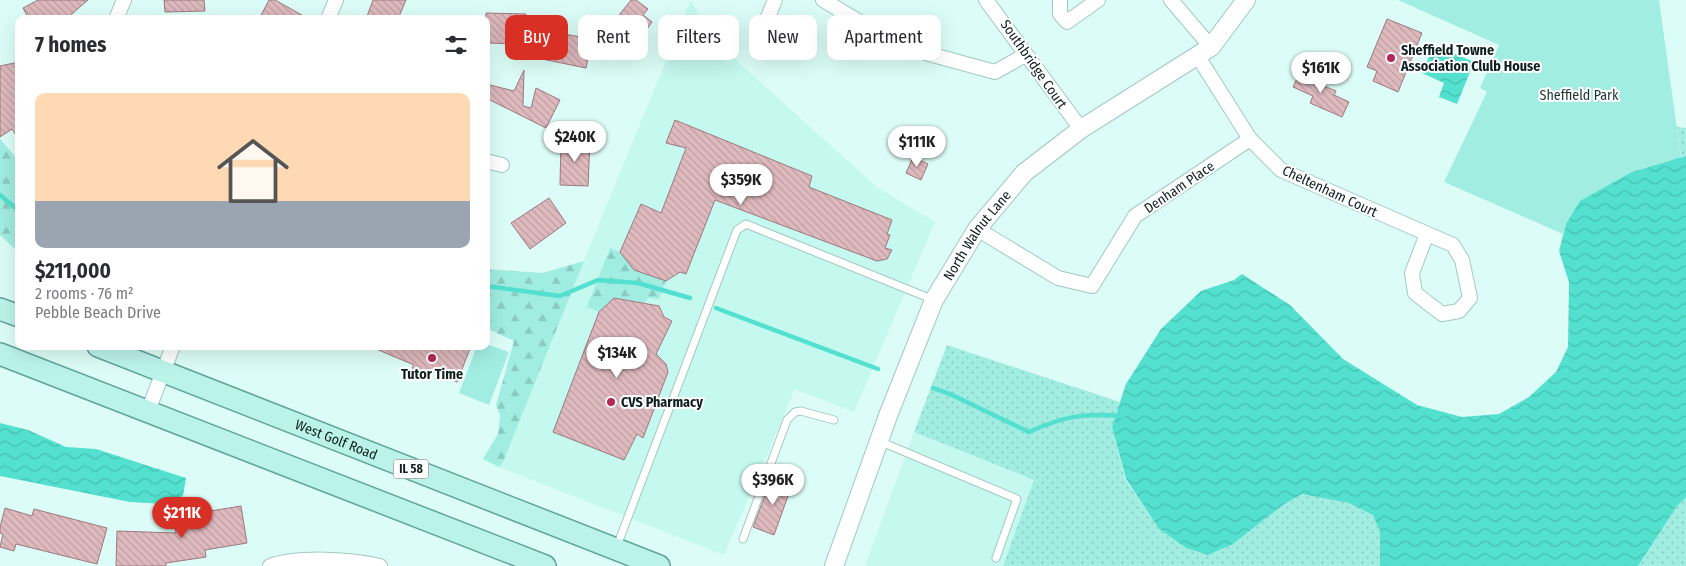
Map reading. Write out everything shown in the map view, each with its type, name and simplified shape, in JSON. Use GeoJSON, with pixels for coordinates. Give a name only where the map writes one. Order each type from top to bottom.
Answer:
{"type":"FeatureCollection","features":[{"type":"Feature","properties":{"kind":"main road"},"geometry":{"type":"LineString","coordinates":[[0,309],[15,315]]}},
{"type":"Feature","properties":{"kind":"main road","name":"West Golf Road"},"geometry":{"type":"LineString","coordinates":[[108,350],[660,566]]}},
{"type":"Feature","properties":{"kind":"main road"},"geometry":{"type":"LineString","coordinates":[[0,354],[545,566]]}},
{"type":"Feature","properties":{"kind":"street"},"geometry":{"type":"LineString","coordinates":[[118,15],[124,0]]}},
{"type":"Feature","properties":{"kind":"street"},"geometry":{"type":"LineString","coordinates":[[330,15],[336,0]]}},
{"type":"Feature","properties":{"kind":"street"},"geometry":{"type":"LineString","coordinates":[[769,15],[775,0]]}},
{"type":"Feature","properties":{"kind":"street"},"geometry":{"type":"LineString","coordinates":[[824,0],[900,46],[995,72],[1024,55]]}},
{"type":"Feature","properties":{"kind":"street","name":"Southbridge Court"},"geometry":{"type":"LineString","coordinates":[[986,0],[998,13],[1024,55],[1081,129]]}},
{"type":"Feature","properties":{"kind":"street"},"geometry":{"type":"LineString","coordinates":[[1060,0],[1060,14],[1067,22],[1098,0]]}},
{"type":"Feature","properties":{"kind":"street","name":"Cheltenham Court"},"geometry":{"type":"LineString","coordinates":[[1171,0],[1204,51],[1250,140],[1281,170],[1454,245],[1462,260],[1470,298],[1459,311],[1442,314],[1415,293],[1412,273],[1427,234]]}},
{"type":"Feature","properties":{"kind":"street","name":"North Walnut Lane"},"geometry":{"type":"LineString","coordinates":[[834,566],[878,441],[934,300],[977,230],[1024,173],[1081,129],[1204,51],[1246,0]]}},
{"type":"Feature","properties":{"kind":"street","name":"Denham Place"},"geometry":{"type":"LineString","coordinates":[[977,230],[1058,278],[1092,286],[1135,216],[1250,140]]}},
{"type":"Feature","properties":{"kind":"street"},"geometry":{"type":"LineString","coordinates":[[490,162],[502,165]]}},
{"type":"Feature","properties":{"kind":"street"},"geometry":{"type":"LineString","coordinates":[[148,411],[171,350]]}},
{"type":"Feature","properties":{"kind":"street"},"geometry":{"type":"LineString","coordinates":[[270,566],[282,562],[357,560],[380,566]]}},
{"type":"Feature","properties":{"kind":"lane"},"geometry":{"type":"LineString","coordinates":[[616,549],[738,230],[746,224],[934,300]]}},
{"type":"Feature","properties":{"kind":"lane"},"geometry":{"type":"LineString","coordinates":[[743,539],[787,420],[795,412],[801,410],[834,420]]}},
{"type":"Feature","properties":{"kind":"lane"},"geometry":{"type":"LineString","coordinates":[[878,441],[1017,498],[996,558]]}},
{"type":"Feature","properties":{"kind":"shaded area"},"geometry":{"type":"Polygon","coordinates":[[[691,0],[699,15],[685,15],[691,0]]]}},
{"type":"Feature","properties":{"kind":"shaded area"},"geometry":{"type":"Polygon","coordinates":[[[666,60],[736,60],[878,188],[935,222],[854,412],[795,389],[724,555],[499,467],[666,60]]]}},
{"type":"Feature","properties":{"kind":"shaded area"},"geometry":{"type":"Polygon","coordinates":[[[914,432],[1035,480],[1003,566],[865,566],[914,432]]]}},
{"type":"Feature","properties":{"kind":"green space","name":"Sheffield Park"},"geometry":{"type":"Polygon","coordinates":[[[1398,0],[1659,0],[1681,158],[1632,172],[1566,224],[1563,234],[1444,182],[1487,92],[1480,88],[1499,45],[1398,0]]]}},
{"type":"Feature","properties":{"kind":"green space"},"geometry":{"type":"Polygon","coordinates":[[[1677,127],[1686,128],[1686,156],[1681,157],[1677,127]]]}},
{"type":"Feature","properties":{"kind":"green space"},"geometry":{"type":"Polygon","coordinates":[[[0,139],[15,156],[15,249],[0,235],[0,139]]]}},
{"type":"Feature","properties":{"kind":"green space"},"geometry":{"type":"Polygon","coordinates":[[[610,248],[620,252],[634,270],[666,281],[659,299],[649,298],[644,303],[614,298],[599,312],[587,307],[610,248]]]}},
{"type":"Feature","properties":{"kind":"green space"},"geometry":{"type":"Polygon","coordinates":[[[584,261],[503,462],[499,467],[483,459],[498,434],[500,416],[496,405],[514,341],[490,330],[490,269],[542,273],[584,261]]]}},
{"type":"Feature","properties":{"kind":"green space"},"geometry":{"type":"Polygon","coordinates":[[[490,345],[509,352],[489,405],[459,393],[475,350],[490,350],[490,345]]]}},
{"type":"Feature","properties":{"kind":"green space"},"geometry":{"type":"Polygon","coordinates":[[[947,345],[1120,402],[1112,427],[1125,479],[1159,529],[1186,548],[1208,555],[1233,544],[1283,505],[1302,494],[1318,495],[1349,502],[1373,514],[1380,532],[1380,566],[1003,566],[1034,480],[914,432],[947,345]]]}},
{"type":"Feature","properties":{"kind":"green space"},"geometry":{"type":"Polygon","coordinates":[[[1686,496],[1686,566],[1638,566],[1677,506],[1686,496]]]}},
{"type":"Feature","properties":{"kind":"water"},"geometry":{"type":"Polygon","coordinates":[[[1434,45],[1474,62],[1457,104],[1439,97],[1444,83],[1422,73],[1434,45]]]}},
{"type":"Feature","properties":{"kind":"water"},"geometry":{"type":"Polygon","coordinates":[[[1686,156],[1686,497],[1677,506],[1638,566],[1380,566],[1380,532],[1373,515],[1349,503],[1302,494],[1283,505],[1233,544],[1208,555],[1186,548],[1159,529],[1126,479],[1112,427],[1126,384],[1161,329],[1201,291],[1234,280],[1242,274],[1290,305],[1343,359],[1417,405],[1462,417],[1499,414],[1529,397],[1556,372],[1568,347],[1569,282],[1559,251],[1566,224],[1580,201],[1632,172],[1686,156]]]}},
{"type":"Feature","properties":{"kind":"water"},"geometry":{"type":"Polygon","coordinates":[[[0,423],[28,430],[66,447],[96,449],[186,478],[183,496],[164,504],[130,502],[0,476],[0,423]]]}},
{"type":"Feature","properties":{"kind":"building"},"geometry":{"type":"Polygon","coordinates":[[[38,0],[88,0],[71,15],[27,15],[23,8],[38,0]]]}},
{"type":"Feature","properties":{"kind":"building"},"geometry":{"type":"Polygon","coordinates":[[[164,0],[204,0],[205,11],[165,12],[164,0]]]}},
{"type":"Feature","properties":{"kind":"building"},"geometry":{"type":"Polygon","coordinates":[[[269,0],[275,0],[302,15],[261,15],[269,0]]]}},
{"type":"Feature","properties":{"kind":"building"},"geometry":{"type":"Polygon","coordinates":[[[373,0],[406,0],[400,15],[367,15],[373,0]]]}},
{"type":"Feature","properties":{"kind":"building"},"geometry":{"type":"Polygon","coordinates":[[[631,0],[636,0],[648,9],[643,15],[619,15],[631,0]]]}},
{"type":"Feature","properties":{"kind":"building"},"geometry":{"type":"Polygon","coordinates":[[[486,13],[526,14],[505,15],[505,43],[490,43],[490,15],[486,15],[486,13]]]}},
{"type":"Feature","properties":{"kind":"building"},"geometry":{"type":"Polygon","coordinates":[[[648,19],[652,22],[648,28],[648,19]]]}},
{"type":"Feature","properties":{"kind":"building","name":"Sheffield Towne Association Clulb House"},"geometry":{"type":"Polygon","coordinates":[[[1387,19],[1422,33],[1398,92],[1373,81],[1377,71],[1367,67],[1387,19]]]}},
{"type":"Feature","properties":{"kind":"building"},"geometry":{"type":"Polygon","coordinates":[[[568,35],[578,37],[578,60],[588,60],[586,68],[547,60],[568,60],[568,35]]]}},
{"type":"Feature","properties":{"kind":"building"},"geometry":{"type":"Polygon","coordinates":[[[15,63],[15,134],[12,129],[0,137],[0,66],[15,63]]]}},
{"type":"Feature","properties":{"kind":"building"},"geometry":{"type":"Polygon","coordinates":[[[524,70],[523,106],[531,108],[536,88],[560,100],[546,128],[490,100],[490,85],[514,91],[524,70]]]}},
{"type":"Feature","properties":{"kind":"building"},"geometry":{"type":"Polygon","coordinates":[[[1301,70],[1325,80],[1324,86],[1336,91],[1334,95],[1349,102],[1342,117],[1310,103],[1313,96],[1293,87],[1301,70]]]}},
{"type":"Feature","properties":{"kind":"building"},"geometry":{"type":"Polygon","coordinates":[[[675,120],[812,176],[809,187],[892,220],[887,234],[890,235],[885,248],[892,250],[887,259],[877,261],[715,200],[686,274],[680,272],[666,281],[634,270],[620,252],[641,204],[661,213],[686,148],[666,143],[675,120]]]}},
{"type":"Feature","properties":{"kind":"building"},"geometry":{"type":"Polygon","coordinates":[[[561,140],[590,141],[588,186],[560,185],[561,140]]]}},
{"type":"Feature","properties":{"kind":"building"},"geometry":{"type":"Polygon","coordinates":[[[913,157],[928,164],[921,180],[906,173],[913,157]]]}},
{"type":"Feature","properties":{"kind":"building"},"geometry":{"type":"Polygon","coordinates":[[[549,198],[566,223],[530,249],[511,223],[549,198]]]}},
{"type":"Feature","properties":{"kind":"building","name":"CVS Pharmacy"},"geometry":{"type":"Polygon","coordinates":[[[614,298],[659,306],[664,317],[672,321],[656,354],[666,364],[668,372],[643,438],[637,434],[624,460],[553,432],[599,312],[614,298]]]}},
{"type":"Feature","properties":{"kind":"building","name":"Tutor Time"},"geometry":{"type":"Polygon","coordinates":[[[378,350],[469,350],[457,382],[431,371],[430,375],[412,368],[414,365],[378,350]]]}},
{"type":"Feature","properties":{"kind":"building"},"geometry":{"type":"Polygon","coordinates":[[[772,477],[792,485],[774,535],[753,527],[772,477]]]}},
{"type":"Feature","properties":{"kind":"building"},"geometry":{"type":"Polygon","coordinates":[[[241,506],[247,543],[205,550],[206,557],[166,563],[166,566],[116,566],[117,531],[176,533],[174,517],[241,506]]]}},
{"type":"Feature","properties":{"kind":"building"},"geometry":{"type":"Polygon","coordinates":[[[5,508],[32,516],[34,509],[107,528],[97,564],[16,544],[14,551],[0,547],[3,534],[0,533],[0,527],[5,508]]]}},
{"type":"Feature","properties":{"kind":"waterway"},"geometry":{"type":"LineString","coordinates":[[0,195],[15,208]]}},
{"type":"Feature","properties":{"kind":"waterway"},"geometry":{"type":"LineString","coordinates":[[490,287],[560,296],[598,280],[638,283],[690,298]]}},
{"type":"Feature","properties":{"kind":"waterway"},"geometry":{"type":"LineString","coordinates":[[716,308],[878,369]]}},
{"type":"Feature","properties":{"kind":"waterway"},"geometry":{"type":"LineString","coordinates":[[933,388],[950,394],[1029,432],[1053,422],[1074,417],[1096,415],[1122,416]]}},
{"type":"Feature","properties":{"kind":"place","name":"Sheffield Towne Association Clulb House"},"geometry":{"type":"Point","coordinates":[1391,58]}},
{"type":"Feature","properties":{"kind":"place","name":"Tutor Time"},"geometry":{"type":"Point","coordinates":[432,358]}},
{"type":"Feature","properties":{"kind":"place","name":"CVS Pharmacy"},"geometry":{"type":"Point","coordinates":[611,402]}}]}
